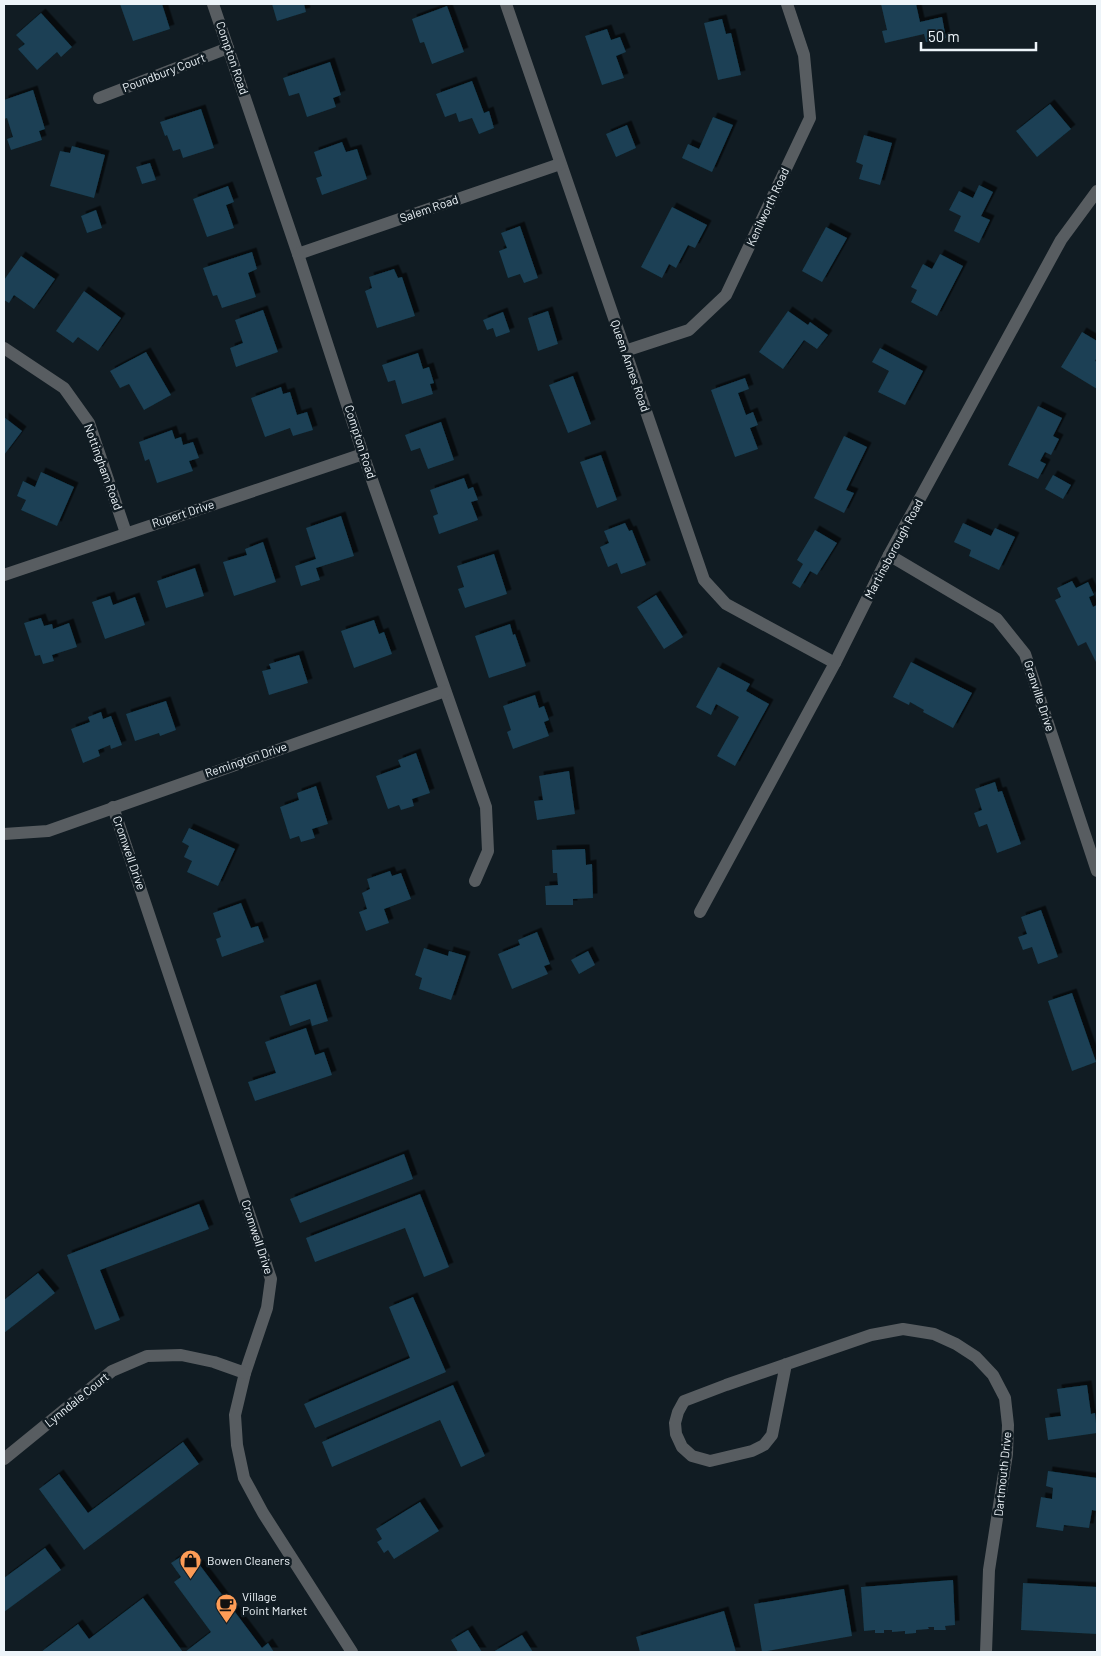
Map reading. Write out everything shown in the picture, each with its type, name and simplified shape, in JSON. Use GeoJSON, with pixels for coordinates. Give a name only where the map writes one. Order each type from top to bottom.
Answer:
{"type":"FeatureCollection","features":[{"type":"Feature","properties":{"kind":"street","name":"Compton Road"},"geometry":{"type":"LineString","coordinates":[[213,4],[298,254],[363,454],[486,807],[488,851],[475,881]]}},
{"type":"Feature","properties":{"kind":"street","name":"Queen Annes Road"},"geometry":{"type":"LineString","coordinates":[[506,4],[704,580],[726,604],[836,663]]}},
{"type":"Feature","properties":{"kind":"street","name":"Kenilworth Road"},"geometry":{"type":"LineString","coordinates":[[625,351],[689,330],[726,295],[802,136],[810,118],[804,55],[787,4]]}},
{"type":"Feature","properties":{"kind":"street","name":"Poundbury Court"},"geometry":{"type":"LineString","coordinates":[[99,98],[228,48]]}},
{"type":"Feature","properties":{"kind":"street","name":"Salem Road"},"geometry":{"type":"LineString","coordinates":[[298,254],[560,164]]}},
{"type":"Feature","properties":{"kind":"street","name":"Martinsborough Road"},"geometry":{"type":"LineString","coordinates":[[700,912],[836,663],[889,555],[1061,240],[1097,191]]}},
{"type":"Feature","properties":{"kind":"street","name":"Nottingham Road"},"geometry":{"type":"LineString","coordinates":[[4,348],[64,388],[89,423],[126,533]]}},
{"type":"Feature","properties":{"kind":"street","name":"Rupert Drive"},"geometry":{"type":"LineString","coordinates":[[4,574],[363,454]]}},
{"type":"Feature","properties":{"kind":"street","name":"Granville Drive"},"geometry":{"type":"LineString","coordinates":[[889,555],[997,619],[1025,654],[1097,871]]}},
{"type":"Feature","properties":{"kind":"street","name":"Remington Drive"},"geometry":{"type":"LineString","coordinates":[[4,834],[48,831],[445,691]]}},
{"type":"Feature","properties":{"kind":"street","name":"Cromwell Drive"},"geometry":{"type":"LineString","coordinates":[[114,807],[271,1279],[268,1308],[245,1373],[235,1415],[237,1445],[244,1478],[263,1512],[352,1652]]}},
{"type":"Feature","properties":{"kind":"street","name":"Dartmouth Drive"},"geometry":{"type":"LineString","coordinates":[[786,1364],[772,1435],[764,1445],[752,1451],[710,1461],[692,1456],[682,1447],[676,1434],[676,1423],[678,1412],[684,1401],[726,1385],[786,1364],[871,1335],[903,1329],[934,1334],[956,1344],[976,1357],[993,1375],[1005,1398],[1008,1425],[1006,1463],[989,1570],[986,1652]]}},
{"type":"Feature","properties":{"kind":"street","name":"Lynndale Court"},"geometry":{"type":"LineString","coordinates":[[4,1459],[112,1371],[148,1356],[182,1355],[214,1362],[245,1373]]}},
{"type":"Feature","properties":{"kind":"building"},"geometry":{"type":"Polygon","coordinates":[[[120,4],[162,4],[170,29],[133,41],[120,4]]]}},
{"type":"Feature","properties":{"kind":"building"},"geometry":{"type":"Polygon","coordinates":[[[272,4],[304,4],[306,12],[277,21],[272,4]]]}},
{"type":"Feature","properties":{"kind":"building"},"geometry":{"type":"Polygon","coordinates":[[[881,4],[916,4],[920,22],[942,17],[946,38],[926,42],[924,34],[885,43],[882,31],[887,30],[881,4]]]}},
{"type":"Feature","properties":{"kind":"building"},"geometry":{"type":"Polygon","coordinates":[[[447,6],[464,52],[432,64],[424,42],[420,43],[412,19],[447,6]]]}},
{"type":"Feature","properties":{"kind":"building"},"geometry":{"type":"Polygon","coordinates":[[[41,13],[72,47],[61,57],[57,52],[37,70],[18,49],[25,44],[16,35],[41,13]]]}},
{"type":"Feature","properties":{"kind":"building"},"geometry":{"type":"Polygon","coordinates":[[[722,19],[726,34],[731,33],[741,75],[718,80],[704,23],[722,19]]]}},
{"type":"Feature","properties":{"kind":"building"},"geometry":{"type":"Polygon","coordinates":[[[607,29],[611,40],[620,37],[626,52],[616,56],[624,78],[602,85],[585,36],[607,29]]]}},
{"type":"Feature","properties":{"kind":"building"},"geometry":{"type":"Polygon","coordinates":[[[330,62],[341,95],[333,98],[336,107],[307,117],[299,93],[289,96],[283,78],[330,62]]]}},
{"type":"Feature","properties":{"kind":"building"},"geometry":{"type":"Polygon","coordinates":[[[472,81],[484,113],[489,111],[494,128],[479,134],[472,118],[459,122],[456,113],[445,117],[436,94],[472,81]]]}},
{"type":"Feature","properties":{"kind":"building"},"geometry":{"type":"Polygon","coordinates":[[[33,90],[45,129],[39,131],[42,140],[11,150],[7,139],[13,137],[7,118],[4,119],[4,100],[33,90]]]}},
{"type":"Feature","properties":{"kind":"building"},"geometry":{"type":"Polygon","coordinates":[[[1050,104],[1071,129],[1037,157],[1016,131],[1050,104]]]}},
{"type":"Feature","properties":{"kind":"building"},"geometry":{"type":"Polygon","coordinates":[[[201,109],[214,148],[183,158],[180,149],[173,151],[160,122],[201,109]]]}},
{"type":"Feature","properties":{"kind":"building"},"geometry":{"type":"Polygon","coordinates":[[[713,117],[733,125],[712,172],[682,158],[688,144],[699,149],[713,117]]]}},
{"type":"Feature","properties":{"kind":"building"},"geometry":{"type":"Polygon","coordinates":[[[627,125],[636,148],[616,157],[606,134],[627,125]]]}},
{"type":"Feature","properties":{"kind":"building"},"geometry":{"type":"Polygon","coordinates":[[[864,135],[892,143],[880,185],[859,179],[863,165],[856,162],[864,135]]]}},
{"type":"Feature","properties":{"kind":"building"},"geometry":{"type":"Polygon","coordinates":[[[342,142],[346,152],[357,149],[367,179],[322,195],[316,178],[322,176],[314,152],[342,142]]]}},
{"type":"Feature","properties":{"kind":"building"},"geometry":{"type":"Polygon","coordinates":[[[72,146],[105,155],[94,198],[50,186],[60,151],[70,153],[72,146]]]}},
{"type":"Feature","properties":{"kind":"building"},"geometry":{"type":"Polygon","coordinates":[[[150,163],[156,180],[142,184],[136,167],[150,163]]]}},
{"type":"Feature","properties":{"kind":"building"},"geometry":{"type":"Polygon","coordinates":[[[979,185],[993,192],[981,216],[990,220],[979,243],[954,231],[961,216],[949,210],[959,191],[973,198],[979,185]]]}},
{"type":"Feature","properties":{"kind":"building"},"geometry":{"type":"Polygon","coordinates":[[[228,186],[234,202],[226,205],[234,228],[207,237],[193,199],[228,186]]]}},
{"type":"Feature","properties":{"kind":"building"},"geometry":{"type":"Polygon","coordinates":[[[672,207],[707,225],[695,248],[688,245],[676,268],[669,264],[662,278],[641,267],[672,207]]]}},
{"type":"Feature","properties":{"kind":"building"},"geometry":{"type":"Polygon","coordinates":[[[96,210],[102,228],[87,233],[81,216],[96,210]]]}},
{"type":"Feature","properties":{"kind":"building"},"geometry":{"type":"Polygon","coordinates":[[[520,226],[538,278],[524,283],[520,274],[508,278],[499,251],[507,248],[501,233],[520,226]]]}},
{"type":"Feature","properties":{"kind":"building"},"geometry":{"type":"Polygon","coordinates":[[[826,227],[847,238],[822,282],[802,271],[826,227]]]}},
{"type":"Feature","properties":{"kind":"building"},"geometry":{"type":"Polygon","coordinates":[[[252,252],[257,269],[248,273],[256,297],[222,308],[217,295],[213,296],[203,268],[252,252]]]}},
{"type":"Feature","properties":{"kind":"building"},"geometry":{"type":"Polygon","coordinates":[[[940,254],[963,266],[937,316],[911,302],[917,290],[911,287],[923,264],[932,269],[940,254]]]}},
{"type":"Feature","properties":{"kind":"building"},"geometry":{"type":"Polygon","coordinates":[[[21,256],[55,279],[34,309],[14,295],[9,303],[4,300],[4,280],[21,256]]]}},
{"type":"Feature","properties":{"kind":"building"},"geometry":{"type":"Polygon","coordinates":[[[394,269],[398,278],[402,277],[415,316],[377,328],[365,291],[372,288],[369,277],[394,269]]]}},
{"type":"Feature","properties":{"kind":"building"},"geometry":{"type":"Polygon","coordinates":[[[84,291],[121,318],[98,351],[78,337],[73,343],[56,331],[84,291]]]}},
{"type":"Feature","properties":{"kind":"building"},"geometry":{"type":"Polygon","coordinates":[[[263,310],[278,352],[236,367],[230,348],[243,343],[235,320],[263,310]]]}},
{"type":"Feature","properties":{"kind":"building"},"geometry":{"type":"Polygon","coordinates":[[[548,311],[558,344],[538,351],[528,318],[548,311]]]}},
{"type":"Feature","properties":{"kind":"building"},"geometry":{"type":"Polygon","coordinates":[[[788,311],[808,325],[810,322],[828,335],[817,349],[804,340],[783,369],[759,352],[788,311]]]}},
{"type":"Feature","properties":{"kind":"building"},"geometry":{"type":"Polygon","coordinates":[[[503,312],[510,332],[496,337],[493,328],[487,330],[483,320],[503,312]]]}},
{"type":"Feature","properties":{"kind":"building"},"geometry":{"type":"Polygon","coordinates":[[[1082,332],[1097,341],[1097,357],[1095,361],[1097,362],[1097,389],[1061,367],[1082,332]]]}},
{"type":"Feature","properties":{"kind":"building"},"geometry":{"type":"Polygon","coordinates":[[[880,348],[923,371],[905,405],[878,392],[889,371],[872,362],[880,348]]]}},
{"type":"Feature","properties":{"kind":"building"},"geometry":{"type":"Polygon","coordinates":[[[146,352],[171,395],[144,410],[129,384],[120,388],[110,371],[146,352]]]}},
{"type":"Feature","properties":{"kind":"building"},"geometry":{"type":"Polygon","coordinates":[[[418,353],[423,369],[429,367],[434,383],[430,384],[433,394],[402,404],[395,380],[388,382],[382,365],[418,353]]]}},
{"type":"Feature","properties":{"kind":"building"},"geometry":{"type":"Polygon","coordinates":[[[573,376],[591,424],[568,433],[549,385],[573,376]]]}},
{"type":"Feature","properties":{"kind":"building"},"geometry":{"type":"Polygon","coordinates":[[[745,378],[749,389],[738,393],[746,415],[753,412],[758,425],[750,428],[758,449],[735,457],[711,390],[745,378]]]}},
{"type":"Feature","properties":{"kind":"building"},"geometry":{"type":"Polygon","coordinates":[[[281,387],[283,394],[290,392],[297,415],[307,412],[313,430],[293,436],[290,428],[265,437],[251,398],[281,387]]]}},
{"type":"Feature","properties":{"kind":"building"},"geometry":{"type":"Polygon","coordinates":[[[1038,406],[1062,418],[1053,436],[1059,439],[1051,455],[1045,452],[1040,461],[1046,464],[1038,479],[1008,465],[1038,406]]]}},
{"type":"Feature","properties":{"kind":"building"},"geometry":{"type":"Polygon","coordinates":[[[4,417],[22,431],[4,455],[4,417]]]}},
{"type":"Feature","properties":{"kind":"building"},"geometry":{"type":"Polygon","coordinates":[[[441,422],[454,460],[428,469],[420,448],[411,451],[405,435],[441,422]]]}},
{"type":"Feature","properties":{"kind":"building"},"geometry":{"type":"Polygon","coordinates":[[[172,430],[175,439],[181,437],[183,445],[193,442],[199,458],[189,461],[193,471],[157,483],[149,459],[145,461],[139,442],[172,430]]]}},
{"type":"Feature","properties":{"kind":"building"},"geometry":{"type":"Polygon","coordinates":[[[844,436],[867,447],[846,490],[854,493],[844,513],[814,498],[844,436]]]}},
{"type":"Feature","properties":{"kind":"building"},"geometry":{"type":"Polygon","coordinates":[[[601,455],[617,500],[597,508],[580,462],[601,455]]]}},
{"type":"Feature","properties":{"kind":"building"},"geometry":{"type":"Polygon","coordinates":[[[41,472],[74,487],[57,526],[21,510],[26,500],[17,496],[23,481],[35,487],[41,472]]]}},
{"type":"Feature","properties":{"kind":"building"},"geometry":{"type":"Polygon","coordinates":[[[1053,475],[1071,485],[1063,499],[1045,489],[1053,475]]]}},
{"type":"Feature","properties":{"kind":"building"},"geometry":{"type":"Polygon","coordinates":[[[464,478],[468,489],[473,487],[478,500],[471,502],[478,520],[439,534],[433,516],[438,514],[430,490],[464,478]]]}},
{"type":"Feature","properties":{"kind":"building"},"geometry":{"type":"Polygon","coordinates":[[[341,516],[354,556],[316,568],[320,580],[301,586],[295,566],[316,559],[306,528],[341,516]]]}},
{"type":"Feature","properties":{"kind":"building"},"geometry":{"type":"Polygon","coordinates":[[[625,523],[629,531],[632,530],[646,565],[621,574],[617,563],[608,567],[600,547],[609,543],[604,531],[625,523]]]}},
{"type":"Feature","properties":{"kind":"building"},"geometry":{"type":"Polygon","coordinates":[[[963,523],[991,536],[995,528],[1015,537],[999,570],[969,556],[971,550],[954,542],[963,523]]]}},
{"type":"Feature","properties":{"kind":"building"},"geometry":{"type":"Polygon","coordinates":[[[815,530],[837,543],[817,575],[810,571],[800,588],[792,583],[803,564],[797,560],[815,530]]]}},
{"type":"Feature","properties":{"kind":"building"},"geometry":{"type":"Polygon","coordinates":[[[263,542],[276,582],[234,596],[223,562],[247,555],[245,549],[263,542]]]}},
{"type":"Feature","properties":{"kind":"building"},"geometry":{"type":"Polygon","coordinates":[[[494,554],[507,594],[465,608],[458,589],[464,587],[457,566],[494,554]]]}},
{"type":"Feature","properties":{"kind":"building"},"geometry":{"type":"Polygon","coordinates":[[[195,568],[204,596],[166,608],[157,581],[195,568]]]}},
{"type":"Feature","properties":{"kind":"building"},"geometry":{"type":"Polygon","coordinates":[[[1072,581],[1076,588],[1088,582],[1094,595],[1089,597],[1093,607],[1097,605],[1097,664],[1086,642],[1078,646],[1055,600],[1061,597],[1057,588],[1072,581]]]}},
{"type":"Feature","properties":{"kind":"building"},"geometry":{"type":"Polygon","coordinates":[[[656,595],[683,637],[664,649],[637,607],[656,595]]]}},
{"type":"Feature","properties":{"kind":"building"},"geometry":{"type":"Polygon","coordinates":[[[110,596],[113,605],[135,597],[145,625],[105,639],[92,602],[110,596]]]}},
{"type":"Feature","properties":{"kind":"building"},"geometry":{"type":"Polygon","coordinates":[[[41,618],[44,626],[52,624],[53,629],[69,623],[77,647],[52,655],[54,661],[43,664],[40,655],[35,656],[24,623],[41,618]]]}},
{"type":"Feature","properties":{"kind":"building"},"geometry":{"type":"Polygon","coordinates":[[[374,620],[379,634],[384,632],[392,654],[354,668],[341,631],[374,620]]]}},
{"type":"Feature","properties":{"kind":"building"},"geometry":{"type":"Polygon","coordinates":[[[510,624],[526,666],[489,678],[475,636],[510,624]]]}},
{"type":"Feature","properties":{"kind":"building"},"geometry":{"type":"Polygon","coordinates":[[[299,655],[308,683],[269,695],[262,671],[271,669],[269,664],[299,655]]]}},
{"type":"Feature","properties":{"kind":"building"},"geometry":{"type":"Polygon","coordinates":[[[911,662],[972,693],[953,728],[923,712],[924,710],[910,702],[909,705],[893,697],[911,662]]]}},
{"type":"Feature","properties":{"kind":"building"},"geometry":{"type":"Polygon","coordinates":[[[718,667],[750,684],[746,691],[769,704],[735,766],[717,756],[739,717],[716,704],[711,715],[696,707],[718,667]]]}},
{"type":"Feature","properties":{"kind":"building"},"geometry":{"type":"Polygon","coordinates":[[[535,695],[539,708],[544,706],[549,720],[544,722],[549,736],[513,749],[507,732],[511,730],[503,706],[535,695]]]}},
{"type":"Feature","properties":{"kind":"building"},"geometry":{"type":"Polygon","coordinates":[[[166,701],[176,730],[160,736],[159,733],[135,741],[126,714],[166,701]]]}},
{"type":"Feature","properties":{"kind":"building"},"geometry":{"type":"Polygon","coordinates":[[[101,712],[103,719],[111,716],[122,745],[111,749],[110,745],[98,750],[100,756],[83,763],[71,729],[90,722],[88,717],[101,712]]]}},
{"type":"Feature","properties":{"kind":"building"},"geometry":{"type":"Polygon","coordinates":[[[416,753],[430,793],[412,799],[414,806],[401,810],[399,805],[388,809],[376,776],[401,767],[398,760],[416,753]]]}},
{"type":"Feature","properties":{"kind":"building"},"geometry":{"type":"Polygon","coordinates":[[[569,771],[575,814],[537,820],[534,801],[543,800],[539,776],[569,771]]]}},
{"type":"Feature","properties":{"kind":"building"},"geometry":{"type":"Polygon","coordinates":[[[995,782],[998,792],[1002,791],[1021,844],[997,853],[987,824],[979,827],[974,813],[982,810],[975,789],[995,782]]]}},
{"type":"Feature","properties":{"kind":"building"},"geometry":{"type":"Polygon","coordinates":[[[316,786],[328,824],[312,829],[315,838],[301,842],[299,836],[290,839],[280,807],[299,800],[297,793],[316,786]]]}},
{"type":"Feature","properties":{"kind":"building"},"geometry":{"type":"Polygon","coordinates":[[[189,828],[235,849],[218,886],[187,872],[192,861],[184,857],[189,846],[182,842],[189,828]]]}},
{"type":"Feature","properties":{"kind":"building"},"geometry":{"type":"Polygon","coordinates":[[[585,849],[586,865],[592,864],[593,898],[573,899],[573,905],[546,905],[545,886],[558,885],[557,873],[553,873],[552,850],[585,849]]]}},
{"type":"Feature","properties":{"kind":"building"},"geometry":{"type":"Polygon","coordinates":[[[390,871],[392,876],[401,873],[411,899],[384,909],[389,923],[366,931],[359,912],[367,909],[362,893],[370,889],[367,879],[390,871]]]}},
{"type":"Feature","properties":{"kind":"building"},"geometry":{"type":"Polygon","coordinates":[[[241,903],[251,928],[258,926],[264,942],[222,957],[216,939],[221,937],[213,913],[241,903]]]}},
{"type":"Feature","properties":{"kind":"building"},"geometry":{"type":"Polygon","coordinates":[[[1041,910],[1058,957],[1038,964],[1032,947],[1023,950],[1018,937],[1027,934],[1021,917],[1041,910]]]}},
{"type":"Feature","properties":{"kind":"building"},"geometry":{"type":"Polygon","coordinates":[[[537,932],[550,964],[544,966],[548,974],[512,989],[498,954],[520,945],[518,940],[537,932]]]}},
{"type":"Feature","properties":{"kind":"building"},"geometry":{"type":"Polygon","coordinates":[[[424,948],[448,956],[449,951],[466,956],[451,1000],[419,989],[422,978],[415,975],[424,948]]]}},
{"type":"Feature","properties":{"kind":"building"},"geometry":{"type":"Polygon","coordinates":[[[588,951],[595,965],[579,974],[571,960],[588,951]]]}},
{"type":"Feature","properties":{"kind":"building"},"geometry":{"type":"Polygon","coordinates":[[[316,984],[328,1021],[312,1026],[310,1019],[290,1026],[280,996],[316,984]]]}},
{"type":"Feature","properties":{"kind":"building"},"geometry":{"type":"Polygon","coordinates":[[[1072,993],[1096,1062],[1072,1071],[1048,1001],[1072,993]]]}},
{"type":"Feature","properties":{"kind":"building"},"geometry":{"type":"Polygon","coordinates":[[[306,1028],[315,1055],[324,1052],[332,1075],[255,1101],[248,1082],[276,1073],[265,1042],[306,1028]]]}},
{"type":"Feature","properties":{"kind":"building"},"geometry":{"type":"Polygon","coordinates":[[[404,1154],[413,1179],[300,1223],[290,1199],[404,1154]]]}},
{"type":"Feature","properties":{"kind":"building"},"geometry":{"type":"Polygon","coordinates":[[[420,1194],[449,1267],[424,1277],[405,1228],[315,1262],[306,1238],[420,1194]]]}},
{"type":"Feature","properties":{"kind":"building"},"geometry":{"type":"Polygon","coordinates":[[[199,1204],[209,1229],[100,1270],[120,1320],[95,1330],[67,1255],[199,1204]]]}},
{"type":"Feature","properties":{"kind":"building"},"geometry":{"type":"Polygon","coordinates":[[[38,1273],[55,1293],[4,1333],[4,1300],[38,1273]]]}},
{"type":"Feature","properties":{"kind":"building"},"geometry":{"type":"Polygon","coordinates":[[[413,1297],[446,1372],[315,1428],[304,1404],[410,1358],[389,1307],[413,1297]]]}},
{"type":"Feature","properties":{"kind":"building"},"geometry":{"type":"Polygon","coordinates":[[[453,1385],[485,1456],[461,1467],[440,1420],[332,1467],[322,1442],[453,1385]]]}},
{"type":"Feature","properties":{"kind":"building"},"geometry":{"type":"Polygon","coordinates":[[[1087,1385],[1091,1414],[1095,1413],[1097,1433],[1048,1440],[1045,1418],[1061,1416],[1057,1389],[1087,1385]]]}},
{"type":"Feature","properties":{"kind":"building"},"geometry":{"type":"Polygon","coordinates":[[[183,1442],[199,1464],[84,1550],[39,1489],[59,1474],[88,1513],[183,1442]]]}},
{"type":"Feature","properties":{"kind":"building"},"geometry":{"type":"Polygon","coordinates":[[[1048,1471],[1097,1478],[1097,1511],[1092,1510],[1089,1528],[1064,1525],[1063,1531],[1036,1527],[1041,1497],[1052,1499],[1053,1488],[1046,1486],[1048,1471]]]}},
{"type":"Feature","properties":{"kind":"building"},"geometry":{"type":"Polygon","coordinates":[[[420,1502],[439,1531],[394,1559],[388,1550],[384,1553],[377,1542],[382,1539],[376,1529],[420,1502]]]}},
{"type":"Feature","properties":{"kind":"building"},"geometry":{"type":"Polygon","coordinates":[[[45,1548],[61,1570],[4,1612],[4,1578],[45,1548]]]}},
{"type":"Feature","properties":{"kind":"building"},"geometry":{"type":"Polygon","coordinates":[[[185,1554],[194,1567],[199,1564],[262,1648],[268,1643],[274,1652],[185,1652],[211,1632],[174,1582],[181,1577],[171,1563],[185,1554]]]}},
{"type":"Feature","properties":{"kind":"building"},"geometry":{"type":"Polygon","coordinates":[[[953,1580],[955,1625],[945,1626],[946,1630],[934,1630],[934,1627],[928,1627],[929,1629],[916,1630],[916,1633],[905,1634],[905,1631],[892,1632],[892,1630],[884,1630],[884,1633],[875,1633],[875,1630],[864,1631],[861,1587],[953,1580]]]}},
{"type":"Feature","properties":{"kind":"building"},"geometry":{"type":"Polygon","coordinates":[[[1023,1583],[1097,1587],[1097,1634],[1021,1630],[1023,1583]]]}},
{"type":"Feature","properties":{"kind":"building"},"geometry":{"type":"Polygon","coordinates":[[[844,1589],[852,1636],[762,1652],[754,1604],[844,1589]]]}},
{"type":"Feature","properties":{"kind":"building"},"geometry":{"type":"Polygon","coordinates":[[[143,1598],[183,1652],[41,1652],[78,1624],[89,1639],[143,1598]]]}},
{"type":"Feature","properties":{"kind":"building"},"geometry":{"type":"Polygon","coordinates":[[[724,1611],[736,1652],[640,1652],[636,1637],[724,1611]]]}},
{"type":"Feature","properties":{"kind":"building"},"geometry":{"type":"Polygon","coordinates":[[[468,1630],[482,1652],[458,1652],[451,1640],[468,1630]]]}},
{"type":"Feature","properties":{"kind":"building"},"geometry":{"type":"Polygon","coordinates":[[[522,1635],[533,1652],[493,1652],[522,1635]]]}},
{"type":"Feature","properties":{"kind":"place","name":"Bowen Cleaners"},"geometry":{"type":"Point","coordinates":[191,1580]}},
{"type":"Feature","properties":{"kind":"place","name":"Village Point Market"},"geometry":{"type":"Point","coordinates":[226,1623]}}]}
